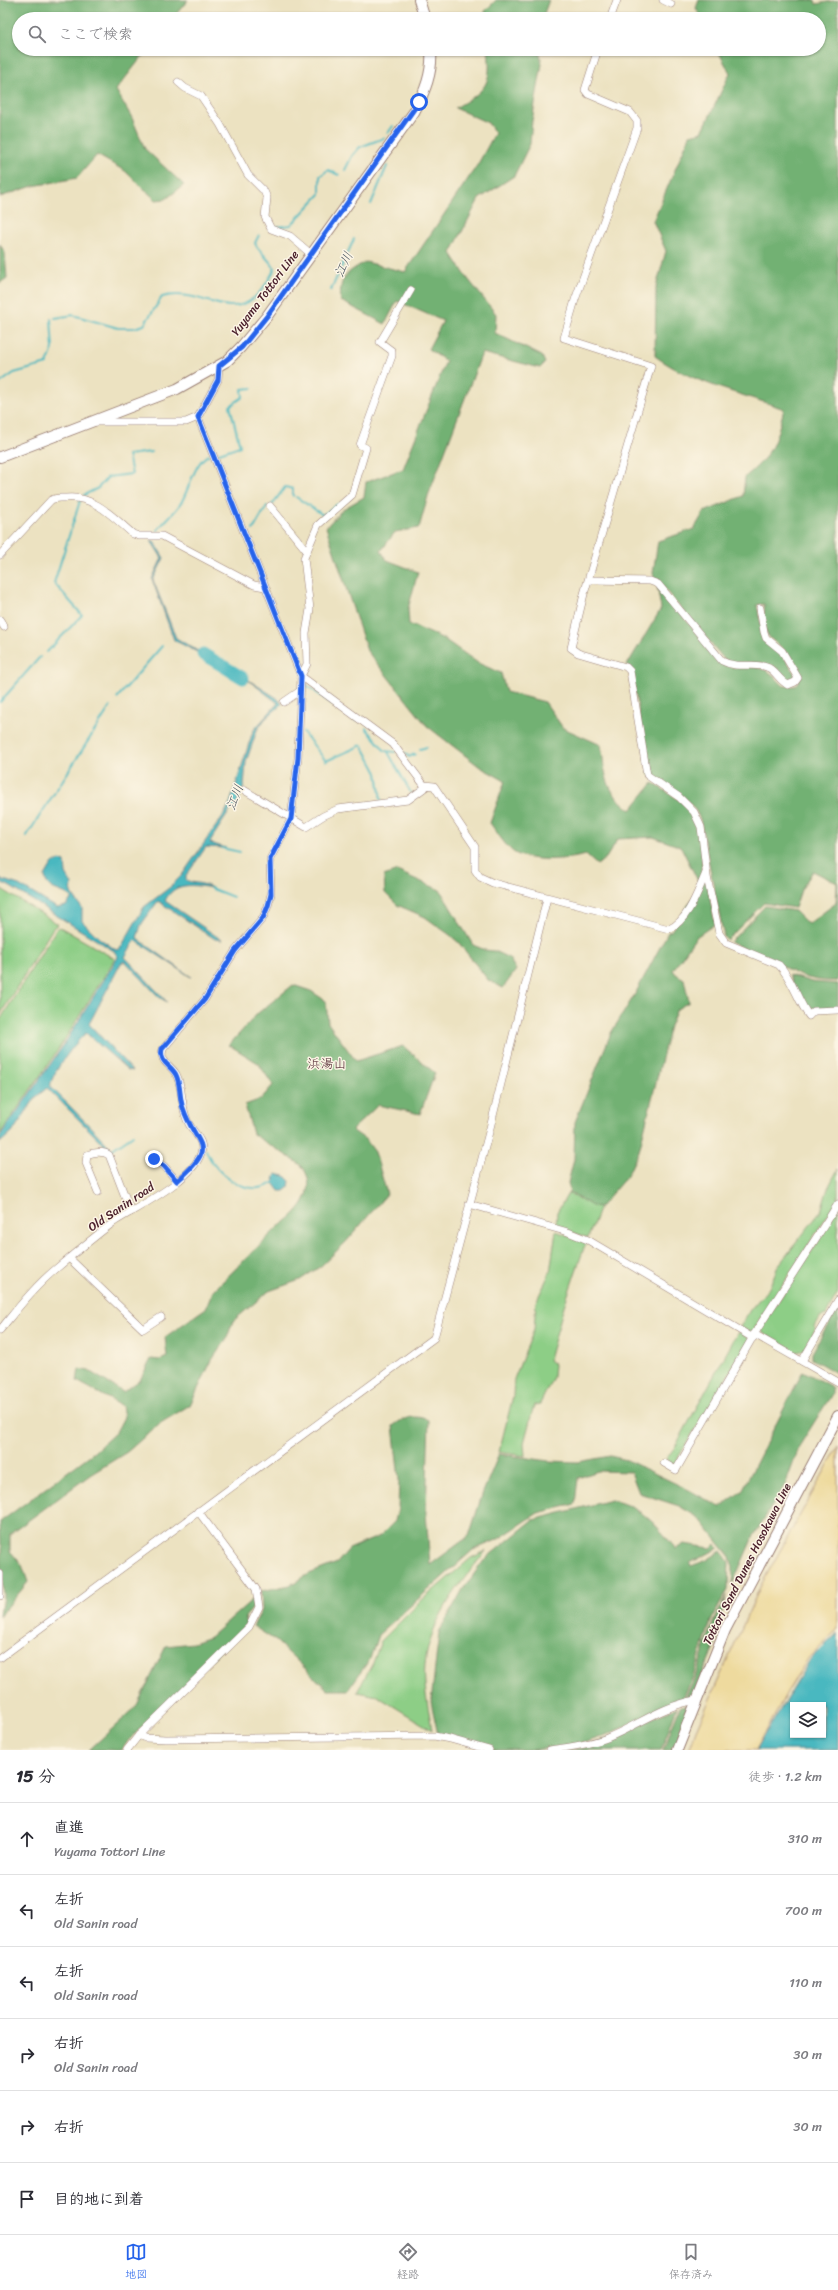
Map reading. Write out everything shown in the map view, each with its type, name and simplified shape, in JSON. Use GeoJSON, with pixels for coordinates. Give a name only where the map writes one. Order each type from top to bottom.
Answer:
{"type":"FeatureCollection","features":[{"type":"Feature","properties":{"kind":"main road"},"geometry":{"type":"LineString","coordinates":[[419,0],[423,12]]}},
{"type":"Feature","properties":{"kind":"main road","name":"Yuyama Tottori Line"},"geometry":{"type":"LineString","coordinates":[[0,457],[177,389],[219,366],[242,347],[258,328],[419,102],[430,75],[431,56]]}},
{"type":"Feature","properties":{"kind":"main road","name":"Tottori Sand Dunes Hosokawa Line"},"geometry":{"type":"LineString","coordinates":[[677,1750],[725,1630],[838,1416]]}},
{"type":"Feature","properties":{"kind":"street"},"geometry":{"type":"LineString","coordinates":[[613,12],[617,0]]}},
{"type":"Feature","properties":{"kind":"street"},"geometry":{"type":"LineString","coordinates":[[662,0],[671,4]]}},
{"type":"Feature","properties":{"kind":"street"},"geometry":{"type":"LineString","coordinates":[[596,56],[585,90],[588,94],[630,112],[637,121],[637,128],[575,300],[564,338],[651,366],[588,580],[571,648],[578,653],[626,667],[630,671],[647,775],[679,797],[694,812],[701,827],[706,873],[719,933],[726,943],[779,965],[786,972],[800,1003],[809,1016],[814,1011],[838,1010]]}},
{"type":"Feature","properties":{"kind":"street"},"geometry":{"type":"LineString","coordinates":[[178,82],[185,88],[202,96],[220,124],[248,175],[264,191],[267,198],[265,217],[271,229],[290,236],[311,254]]}},
{"type":"Feature","properties":{"kind":"street"},"geometry":{"type":"LineString","coordinates":[[411,290],[380,342],[392,351],[392,356],[360,445],[366,448],[352,495],[318,525],[307,551],[304,562],[310,609],[306,633],[307,664],[301,676],[393,744],[427,786]]}},
{"type":"Feature","properties":{"kind":"street"},"geometry":{"type":"LineString","coordinates":[[90,422],[186,422],[198,417],[218,380],[219,366]]}},
{"type":"Feature","properties":{"kind":"street","name":"Old Sanin road"},"geometry":{"type":"LineString","coordinates":[[0,1330],[43,1281],[69,1258],[131,1212],[156,1197],[177,1181],[197,1161],[201,1154],[202,1146],[188,1123],[182,1107],[177,1078],[163,1060],[162,1049],[205,999],[235,951],[263,918],[271,894],[270,859],[291,819],[297,765],[301,676],[198,417]]}},
{"type":"Feature","properties":{"kind":"street"},"geometry":{"type":"LineString","coordinates":[[0,555],[51,500],[55,498],[77,496],[92,502],[133,534],[139,536],[162,536],[254,585],[265,587]]}},
{"type":"Feature","properties":{"kind":"street"},"geometry":{"type":"LineString","coordinates":[[270,506],[307,551]]}},
{"type":"Feature","properties":{"kind":"street"},"geometry":{"type":"LineString","coordinates":[[588,580],[650,581],[658,584],[722,661],[737,667],[760,666],[769,668],[788,685],[795,682],[798,678],[796,672],[782,651],[770,642],[764,632],[760,608]]}},
{"type":"Feature","properties":{"kind":"street"},"geometry":{"type":"LineString","coordinates":[[0,620],[4,627]]}},
{"type":"Feature","properties":{"kind":"street"},"geometry":{"type":"LineString","coordinates":[[284,702],[300,691]]}},
{"type":"Feature","properties":{"kind":"street"},"geometry":{"type":"LineString","coordinates":[[244,790],[306,827],[323,816],[338,809],[408,800],[427,786],[434,786],[475,847],[475,870],[480,877],[492,884],[669,929],[675,927],[683,917],[706,873]]}},
{"type":"Feature","properties":{"kind":"street"},"geometry":{"type":"LineString","coordinates":[[0,1658],[434,1338],[547,898]]}},
{"type":"Feature","properties":{"kind":"street"},"geometry":{"type":"LineString","coordinates":[[98,1192],[86,1163],[86,1157],[91,1153],[105,1153],[111,1160],[131,1212]]}},
{"type":"Feature","properties":{"kind":"street"},"geometry":{"type":"LineString","coordinates":[[154,1159],[164,1166],[177,1181]]}},
{"type":"Feature","properties":{"kind":"street"},"geometry":{"type":"LineString","coordinates":[[469,1204],[568,1232],[588,1240],[754,1336],[838,1382]]}},
{"type":"Feature","properties":{"kind":"street"},"geometry":{"type":"LineString","coordinates":[[664,1463],[676,1470],[754,1336],[838,1204]]}},
{"type":"Feature","properties":{"kind":"street"},"geometry":{"type":"LineString","coordinates":[[69,1258],[143,1329],[161,1317]]}},
{"type":"Feature","properties":{"kind":"street"},"geometry":{"type":"LineString","coordinates":[[802,1361],[838,1300]]}},
{"type":"Feature","properties":{"kind":"street"},"geometry":{"type":"LineString","coordinates":[[128,1750],[139,1735],[249,1627],[258,1607],[256,1590],[198,1511]]}},
{"type":"Feature","properties":{"kind":"street"},"geometry":{"type":"LineString","coordinates":[[0,1574],[0,1596]]}},
{"type":"Feature","properties":{"kind":"street"},"geometry":{"type":"LineString","coordinates":[[550,1750],[591,1743],[608,1737],[653,1713],[683,1702],[697,1700]]}},
{"type":"Feature","properties":{"kind":"street"},"geometry":{"type":"LineString","coordinates":[[139,1735],[146,1738],[434,1736],[489,1750]]}},
{"type":"Feature","properties":{"kind":"green space"},"geometry":{"type":"Polygon","coordinates":[[[0,0],[188,0],[178,12],[12,12],[12,56],[143,56],[116,90],[132,118],[145,149],[184,185],[166,199],[156,200],[125,171],[97,155],[77,178],[33,186],[0,197],[0,0]]]}},
{"type":"Feature","properties":{"kind":"green space"},"geometry":{"type":"Polygon","coordinates":[[[496,0],[549,0],[545,12],[485,11],[496,0]]]}},
{"type":"Feature","properties":{"kind":"green space"},"geometry":{"type":"Polygon","coordinates":[[[699,0],[815,0],[816,4],[838,0],[838,981],[822,981],[807,978],[786,969],[780,964],[730,942],[765,906],[795,911],[808,924],[836,903],[837,883],[813,871],[801,890],[795,908],[764,903],[727,940],[724,937],[700,819],[690,803],[678,793],[649,775],[631,668],[627,665],[661,609],[657,585],[722,663],[739,668],[760,668],[768,671],[784,686],[795,686],[800,678],[796,667],[789,656],[770,638],[766,632],[764,621],[764,604],[757,605],[764,639],[780,651],[795,674],[793,682],[782,679],[764,665],[754,663],[739,664],[729,662],[724,659],[662,586],[655,581],[653,573],[658,541],[694,529],[704,512],[743,496],[745,477],[762,461],[772,447],[784,409],[701,381],[670,366],[655,356],[656,287],[666,251],[653,221],[690,135],[702,132],[730,73],[721,56],[826,56],[826,12],[698,12],[696,8],[699,0]]]}},
{"type":"Feature","properties":{"kind":"green space"},"geometry":{"type":"Polygon","coordinates":[[[489,56],[540,56],[542,64],[532,121],[530,144],[514,176],[479,199],[451,253],[468,279],[496,314],[495,333],[542,356],[545,363],[540,368],[482,353],[428,496],[419,528],[395,532],[381,551],[387,560],[418,572],[408,609],[409,624],[444,639],[478,663],[501,673],[506,692],[545,702],[563,728],[601,745],[608,782],[611,789],[622,803],[631,810],[653,783],[684,804],[690,810],[698,830],[702,853],[699,883],[681,847],[653,837],[618,839],[606,858],[597,865],[586,855],[558,859],[537,859],[518,855],[512,851],[490,823],[505,781],[480,767],[427,726],[367,651],[326,527],[343,509],[364,497],[366,482],[403,469],[446,361],[428,349],[443,321],[397,301],[385,324],[341,301],[340,293],[343,281],[349,272],[366,262],[405,272],[478,164],[495,133],[488,123],[455,108],[474,96],[485,86],[489,71],[489,56]]]}},
{"type":"Feature","properties":{"kind":"green space"},"geometry":{"type":"Polygon","coordinates":[[[0,244],[5,253],[7,278],[0,283],[0,244]]]}},
{"type":"Feature","properties":{"kind":"green space"},"geometry":{"type":"Polygon","coordinates":[[[397,871],[440,890],[473,945],[485,950],[494,951],[509,958],[516,970],[503,988],[488,980],[459,943],[450,935],[425,917],[397,905],[385,893],[384,876],[397,871]]]}},
{"type":"Feature","properties":{"kind":"green space"},"geometry":{"type":"Polygon","coordinates":[[[706,878],[715,924],[696,937],[673,970],[684,979],[689,1002],[677,1009],[670,1026],[639,1151],[627,1176],[600,1207],[592,1206],[570,1192],[568,1183],[574,1159],[575,1122],[611,1033],[635,994],[668,932],[671,931],[706,878]]]}},
{"type":"Feature","properties":{"kind":"green space"},"geometry":{"type":"Polygon","coordinates":[[[0,888],[58,924],[53,928],[0,1015],[0,888]]]}},
{"type":"Feature","properties":{"kind":"green space"},"geometry":{"type":"Polygon","coordinates":[[[60,927],[115,959],[60,1047],[0,1134],[0,1020],[57,928],[60,927]]]}},
{"type":"Feature","properties":{"kind":"green space"},"geometry":{"type":"Polygon","coordinates":[[[789,975],[812,982],[838,984],[838,1007],[815,1009],[803,1006],[789,975]]]}},
{"type":"Feature","properties":{"kind":"green space"},"geometry":{"type":"Polygon","coordinates":[[[293,985],[311,991],[326,1001],[328,1023],[356,1061],[403,1046],[435,1073],[420,1114],[378,1105],[352,1130],[366,1140],[375,1152],[387,1194],[346,1242],[321,1266],[300,1280],[269,1291],[233,1321],[227,1338],[212,1360],[190,1405],[159,1424],[127,1452],[90,1475],[10,1534],[10,1551],[22,1565],[28,1582],[0,1616],[3,1596],[0,1522],[94,1452],[116,1432],[124,1417],[122,1406],[77,1381],[79,1369],[89,1371],[123,1392],[140,1380],[151,1359],[160,1360],[167,1357],[165,1337],[206,1308],[213,1291],[278,1227],[293,1216],[299,1209],[308,1193],[309,1184],[307,1175],[302,1166],[253,1134],[245,1105],[261,1099],[273,1085],[258,1063],[229,1045],[258,1013],[293,985]]]}},
{"type":"Feature","properties":{"kind":"green space"},"geometry":{"type":"Polygon","coordinates":[[[838,1169],[838,1199],[753,1331],[748,1332],[740,1327],[750,1310],[769,1288],[778,1266],[821,1211],[828,1188],[838,1169]]]}},
{"type":"Feature","properties":{"kind":"green space"},"geometry":{"type":"Polygon","coordinates":[[[569,1192],[575,1197],[600,1207],[588,1238],[556,1226],[557,1212],[569,1192]]]}},
{"type":"Feature","properties":{"kind":"green space"},"geometry":{"type":"Polygon","coordinates":[[[838,1206],[838,1293],[826,1315],[820,1317],[814,1327],[816,1328],[805,1350],[793,1353],[763,1333],[761,1327],[818,1242],[838,1206]]]}},
{"type":"Feature","properties":{"kind":"green space"},"geometry":{"type":"Polygon","coordinates":[[[556,1231],[586,1242],[564,1306],[549,1360],[554,1364],[553,1377],[540,1404],[534,1405],[524,1443],[525,1456],[499,1452],[513,1396],[514,1379],[534,1330],[536,1302],[550,1272],[556,1231]]]}},
{"type":"Feature","properties":{"kind":"green space"},"geometry":{"type":"Polygon","coordinates":[[[838,1307],[838,1374],[812,1359],[812,1353],[838,1307]]]}},
{"type":"Feature","properties":{"kind":"green space"},"geometry":{"type":"Polygon","coordinates":[[[738,1332],[750,1339],[673,1466],[666,1459],[675,1447],[738,1332]]]}},
{"type":"Feature","properties":{"kind":"green space"},"geometry":{"type":"Polygon","coordinates":[[[803,1371],[830,1386],[832,1389],[832,1394],[800,1445],[786,1483],[752,1539],[732,1585],[733,1568],[730,1557],[699,1518],[679,1506],[639,1493],[631,1472],[598,1471],[578,1478],[575,1504],[538,1513],[497,1540],[473,1550],[378,1635],[370,1659],[348,1690],[328,1690],[276,1641],[253,1626],[262,1610],[261,1591],[290,1585],[309,1574],[337,1563],[349,1549],[380,1536],[395,1521],[398,1509],[399,1479],[393,1426],[406,1418],[419,1417],[429,1420],[426,1513],[430,1565],[469,1536],[483,1492],[499,1454],[549,1461],[578,1462],[610,1456],[627,1460],[720,1507],[742,1491],[803,1371]]]}},
{"type":"Feature","properties":{"kind":"green space"},"geometry":{"type":"Polygon","coordinates":[[[611,1500],[622,1503],[641,1512],[662,1532],[676,1549],[684,1544],[711,1548],[715,1544],[719,1548],[690,1563],[691,1566],[707,1560],[721,1551],[729,1562],[728,1589],[711,1621],[693,1677],[682,1700],[599,1738],[565,1747],[530,1750],[496,1750],[438,1735],[431,1702],[439,1632],[463,1589],[485,1559],[533,1520],[611,1500]]]}},
{"type":"Feature","properties":{"kind":"green space"},"geometry":{"type":"Polygon","coordinates":[[[486,1551],[452,1596],[434,1630],[428,1647],[425,1666],[425,1685],[432,1730],[377,1696],[357,1692],[373,1663],[381,1641],[422,1600],[471,1558],[486,1551]]]}},
{"type":"Feature","properties":{"kind":"green space"},"geometry":{"type":"Polygon","coordinates":[[[727,1595],[720,1620],[719,1635],[694,1695],[684,1700],[695,1677],[713,1623],[727,1595]]]}},
{"type":"Feature","properties":{"kind":"green space"},"geometry":{"type":"Polygon","coordinates":[[[254,1598],[253,1608],[245,1617],[247,1625],[128,1741],[122,1750],[89,1750],[136,1707],[166,1646],[193,1643],[210,1637],[254,1598]]]}},
{"type":"Feature","properties":{"kind":"green space"},"geometry":{"type":"Polygon","coordinates":[[[689,1705],[674,1750],[663,1750],[680,1706],[689,1705]]]}},
{"type":"Feature","properties":{"kind":"green space"},"geometry":{"type":"Polygon","coordinates":[[[677,1707],[661,1750],[563,1750],[588,1747],[677,1707]]]}},
{"type":"Feature","properties":{"kind":"sand"},"geometry":{"type":"Polygon","coordinates":[[[838,1447],[838,1629],[809,1657],[787,1692],[756,1750],[689,1750],[696,1730],[761,1585],[838,1447]]]}},
{"type":"Feature","properties":{"kind":"water"},"geometry":{"type":"Polygon","coordinates":[[[153,540],[164,558],[153,580],[176,638],[218,663],[174,640],[152,579],[162,558],[151,541],[153,540]]]}},
{"type":"Feature","properties":{"kind":"water"},"geometry":{"type":"Polygon","coordinates":[[[229,668],[277,698],[282,704],[265,719],[257,730],[246,762],[244,786],[235,809],[233,806],[210,843],[226,848],[206,847],[186,876],[186,880],[212,888],[198,886],[179,887],[169,895],[165,901],[222,940],[215,939],[158,901],[141,925],[137,938],[191,977],[135,940],[125,957],[167,1002],[159,997],[125,961],[121,963],[89,1024],[133,1071],[128,1070],[86,1033],[70,1051],[58,1068],[51,1083],[51,1087],[113,1150],[106,1147],[47,1088],[36,1097],[13,1131],[0,1143],[0,1136],[63,1046],[118,957],[114,951],[9,886],[0,882],[0,879],[19,885],[57,908],[66,906],[72,898],[48,885],[45,876],[52,864],[60,860],[65,862],[66,874],[72,884],[71,893],[82,908],[82,921],[99,938],[116,950],[120,949],[144,907],[169,888],[182,875],[225,813],[230,803],[253,731],[278,703],[252,683],[228,669],[229,668]]]}},
{"type":"Feature","properties":{"kind":"water"},"geometry":{"type":"Polygon","coordinates":[[[276,1174],[285,1176],[290,1181],[289,1187],[284,1191],[279,1191],[273,1183],[276,1174]]]}},
{"type":"Feature","properties":{"kind":"water"},"geometry":{"type":"Polygon","coordinates":[[[838,1633],[838,1750],[756,1750],[811,1658],[838,1633]]]}},
{"type":"Feature","properties":{"kind":"waterway"},"geometry":{"type":"LineString","coordinates":[[388,133],[393,126]]}},
{"type":"Feature","properties":{"kind":"waterway"},"geometry":{"type":"LineString","coordinates":[[345,170],[352,156],[360,147],[384,138]]}},
{"type":"Feature","properties":{"kind":"waterway","name":"江川"},"geometry":{"type":"LineString","coordinates":[[371,204],[387,166]]}},
{"type":"Feature","properties":{"kind":"waterway"},"geometry":{"type":"LineString","coordinates":[[276,227],[291,225],[320,194],[320,176],[328,170],[339,175]]}},
{"type":"Feature","properties":{"kind":"waterway"},"geometry":{"type":"LineString","coordinates":[[55,318],[73,315],[118,328],[134,328],[144,325],[162,297],[179,295],[195,297],[223,305],[236,306],[249,302],[262,290],[275,268],[255,243],[259,235]]}},
{"type":"Feature","properties":{"kind":"waterway","name":"江川"},"geometry":{"type":"LineString","coordinates":[[331,290],[354,239]]}},
{"type":"Feature","properties":{"kind":"waterway"},"geometry":{"type":"LineString","coordinates":[[0,383],[14,373],[47,364],[53,349],[51,319]]}},
{"type":"Feature","properties":{"kind":"waterway","name":"江川"},"geometry":{"type":"LineString","coordinates":[[219,453],[240,446],[230,406],[243,397],[242,389],[252,388]]}},
{"type":"Feature","properties":{"kind":"waterway"},"geometry":{"type":"LineString","coordinates":[[84,495],[98,488],[108,477],[132,474],[128,455],[151,452]]}},
{"type":"Feature","properties":{"kind":"waterway","name":"江川"},"geometry":{"type":"LineString","coordinates":[[157,531],[179,507],[196,469],[204,458],[209,455]]}},
{"type":"Feature","properties":{"kind":"waterway"},"geometry":{"type":"LineString","coordinates":[[272,505],[285,487],[293,489],[293,496]]}},
{"type":"Feature","properties":{"kind":"waterway"},"geometry":{"type":"LineString","coordinates":[[296,497],[323,515],[338,504]]}},
{"type":"Feature","properties":{"kind":"waterway"},"geometry":{"type":"LineString","coordinates":[[47,652],[82,615],[54,583],[80,501]]}},
{"type":"Feature","properties":{"kind":"waterway"},"geometry":{"type":"LineString","coordinates":[[253,530],[267,506]]}},
{"type":"Feature","properties":{"kind":"waterway"},"geometry":{"type":"LineString","coordinates":[[117,698],[162,646]]}},
{"type":"Feature","properties":{"kind":"waterway","name":"江川"},"geometry":{"type":"LineString","coordinates":[[203,654],[243,678]]}},
{"type":"Feature","properties":{"kind":"waterway"},"geometry":{"type":"LineString","coordinates":[[0,702],[40,657]]}},
{"type":"Feature","properties":{"kind":"waterway"},"geometry":{"type":"LineString","coordinates":[[306,685],[356,721]]}},
{"type":"Feature","properties":{"kind":"waterway"},"geometry":{"type":"LineString","coordinates":[[26,837],[110,707]]}},
{"type":"Feature","properties":{"kind":"waterway"},"geometry":{"type":"LineString","coordinates":[[366,728],[385,751],[395,752]]}},
{"type":"Feature","properties":{"kind":"waterway"},"geometry":{"type":"LineString","coordinates":[[303,732],[326,761],[362,745],[377,773],[381,800]]}},
{"type":"Feature","properties":{"kind":"waterway"},"geometry":{"type":"LineString","coordinates":[[420,749],[427,747]]}},
{"type":"Feature","properties":{"kind":"waterway"},"geometry":{"type":"LineString","coordinates":[[388,752],[411,793]]}},
{"type":"Feature","properties":{"kind":"waterway"},"geometry":{"type":"LineString","coordinates":[[405,753],[409,757],[415,754]]}},
{"type":"Feature","properties":{"kind":"waterway"},"geometry":{"type":"LineString","coordinates":[[222,848],[240,852]]}},
{"type":"Feature","properties":{"kind":"waterway"},"geometry":{"type":"LineString","coordinates":[[210,888],[233,897]]}},
{"type":"Feature","properties":{"kind":"waterway"},"geometry":{"type":"LineString","coordinates":[[111,1150],[133,1135]]}},
{"type":"Feature","properties":{"kind":"waterway"},"geometry":{"type":"LineString","coordinates":[[206,1150],[217,1168],[234,1182],[255,1188],[265,1187],[274,1182]]}},
{"type":"Feature","properties":{"kind":"district","name":"浜湯山"},"geometry":{"type":"Point","coordinates":[327,1063]}},
{"type":"Feature","properties":{"kind":"route"},"geometry":{"type":"LineString","coordinates":[[154,1159],[164,1166],[177,1181],[191,1168],[201,1154],[202,1146],[199,1138],[188,1123],[182,1107],[177,1078],[175,1073],[163,1060],[161,1055],[162,1049],[205,999],[235,951],[263,918],[271,894],[270,859],[274,848],[291,819],[298,758],[301,676],[198,417],[218,380],[219,366],[242,347],[277,303],[395,139],[414,112],[419,102]]}}]}
